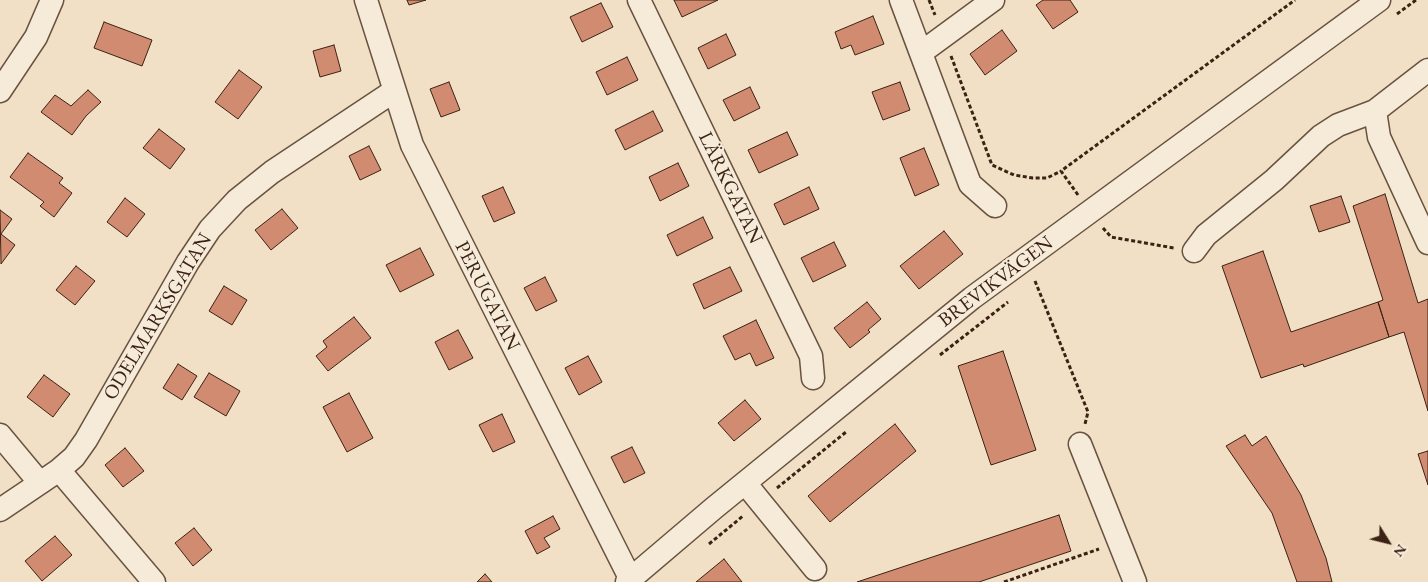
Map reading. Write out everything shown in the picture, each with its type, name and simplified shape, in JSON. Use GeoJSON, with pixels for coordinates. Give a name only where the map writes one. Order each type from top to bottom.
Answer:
{"type":"FeatureCollection","features":[{"type":"Feature","properties":{"kind":"street"},"geometry":{"type":"LineString","coordinates":[[0,91],[36,37],[52,0]]}},
{"type":"Feature","properties":{"kind":"street","name":"PERUGATAN"},"geometry":{"type":"LineString","coordinates":[[366,0],[412,145],[630,581]]}},
{"type":"Feature","properties":{"kind":"street","name":"LÄRKGATAN"},"geometry":{"type":"LineString","coordinates":[[639,0],[811,356],[813,378]]}},
{"type":"Feature","properties":{"kind":"street"},"geometry":{"type":"LineString","coordinates":[[901,0],[970,184],[996,206]]}},
{"type":"Feature","properties":{"kind":"street"},"geometry":{"type":"LineString","coordinates":[[922,52],[993,0]]}},
{"type":"Feature","properties":{"kind":"street","name":"BREVIKVÄGEN"},"geometry":{"type":"LineString","coordinates":[[630,581],[745,483],[972,298],[1379,0]]}},
{"type":"Feature","properties":{"kind":"street"},"geometry":{"type":"LineString","coordinates":[[1194,251],[1206,235],[1274,180],[1321,136],[1338,125],[1375,111],[1428,70]]}},
{"type":"Feature","properties":{"kind":"street","name":"ODELMARKSGATAN"},"geometry":{"type":"LineString","coordinates":[[40,483],[74,457],[86,440],[188,262],[210,229],[237,200],[272,172],[394,91]]}},
{"type":"Feature","properties":{"kind":"street"},"geometry":{"type":"LineString","coordinates":[[1375,111],[1379,137],[1428,243]]}},
{"type":"Feature","properties":{"kind":"street"},"geometry":{"type":"LineString","coordinates":[[0,435],[40,483],[0,510]]}},
{"type":"Feature","properties":{"kind":"street"},"geometry":{"type":"LineString","coordinates":[[1080,444],[1134,582]]}},
{"type":"Feature","properties":{"kind":"street"},"geometry":{"type":"LineString","coordinates":[[59,470],[154,582]]}},
{"type":"Feature","properties":{"kind":"street"},"geometry":{"type":"LineString","coordinates":[[745,483],[815,569]]}},
{"type":"Feature","properties":{"kind":"path"},"geometry":{"type":"LineString","coordinates":[[929,0],[992,165],[1014,175],[1033,178],[1047,178],[1061,171]]}},
{"type":"Feature","properties":{"kind":"path"},"geometry":{"type":"LineString","coordinates":[[1393,17],[1416,0]]}},
{"type":"Feature","properties":{"kind":"path"},"geometry":{"type":"LineString","coordinates":[[1104,230],[1112,224]]}},
{"type":"Feature","properties":{"kind":"path"},"geometry":{"type":"LineString","coordinates":[[1028,286],[1042,275]]}},
{"type":"Feature","properties":{"kind":"path"},"geometry":{"type":"LineString","coordinates":[[1035,281],[1088,412],[1080,444]]}},
{"type":"Feature","properties":{"kind":"path"},"geometry":{"type":"LineString","coordinates":[[935,360],[1014,297]]}},
{"type":"Feature","properties":{"kind":"path"},"geometry":{"type":"LineString","coordinates":[[703,549],[853,426]]}},
{"type":"Feature","properties":{"kind":"path"},"geometry":{"type":"LineString","coordinates":[[1004,582],[1118,542]]}},
{"type":"Feature","properties":{"kind":"building"},"geometry":{"type":"Polygon","coordinates":[[[407,0],[426,0],[409,5],[407,0]]]}},
{"type":"Feature","properties":{"kind":"building"},"geometry":{"type":"Polygon","coordinates":[[[674,0],[718,0],[682,17],[674,0]]]}},
{"type":"Feature","properties":{"kind":"building"},"geometry":{"type":"Polygon","coordinates":[[[1043,0],[1070,0],[1078,12],[1053,29],[1036,5],[1043,0]]]}},
{"type":"Feature","properties":{"kind":"building"},"geometry":{"type":"Polygon","coordinates":[[[601,3],[613,27],[582,42],[570,17],[601,3]]]}},
{"type":"Feature","properties":{"kind":"building"},"geometry":{"type":"Polygon","coordinates":[[[873,16],[884,44],[855,55],[851,45],[841,49],[835,32],[873,16]]]}},
{"type":"Feature","properties":{"kind":"building"},"geometry":{"type":"Polygon","coordinates":[[[104,22],[152,40],[142,66],[94,48],[104,22]]]}},
{"type":"Feature","properties":{"kind":"building"},"geometry":{"type":"Polygon","coordinates":[[[1002,30],[1017,51],[985,75],[970,54],[1002,30]]]}},
{"type":"Feature","properties":{"kind":"building"},"geometry":{"type":"Polygon","coordinates":[[[726,34],[736,55],[708,69],[698,48],[726,34]]]}},
{"type":"Feature","properties":{"kind":"building"},"geometry":{"type":"Polygon","coordinates":[[[334,45],[341,71],[320,77],[313,51],[334,45]]]}},
{"type":"Feature","properties":{"kind":"building"},"geometry":{"type":"Polygon","coordinates":[[[627,57],[638,80],[607,95],[596,72],[627,57]]]}},
{"type":"Feature","properties":{"kind":"building"},"geometry":{"type":"Polygon","coordinates":[[[239,70],[262,87],[238,119],[215,102],[239,70]]]}},
{"type":"Feature","properties":{"kind":"building"},"geometry":{"type":"Polygon","coordinates":[[[449,82],[460,110],[441,117],[430,89],[449,82]]]}},
{"type":"Feature","properties":{"kind":"building"},"geometry":{"type":"Polygon","coordinates":[[[900,82],[910,110],[883,120],[872,92],[900,82]]]}},
{"type":"Feature","properties":{"kind":"building"},"geometry":{"type":"Polygon","coordinates":[[[750,87],[760,108],[734,121],[723,100],[750,87]]]}},
{"type":"Feature","properties":{"kind":"building"},"geometry":{"type":"Polygon","coordinates":[[[88,90],[101,102],[86,116],[72,135],[41,112],[55,95],[71,106],[88,90]]]}},
{"type":"Feature","properties":{"kind":"building"},"geometry":{"type":"Polygon","coordinates":[[[653,111],[663,131],[625,150],[615,130],[653,111]]]}},
{"type":"Feature","properties":{"kind":"building"},"geometry":{"type":"Polygon","coordinates":[[[159,129],[185,149],[170,169],[143,148],[159,129]]]}},
{"type":"Feature","properties":{"kind":"building"},"geometry":{"type":"Polygon","coordinates":[[[787,132],[798,155],[759,173],[748,150],[787,132]]]}},
{"type":"Feature","properties":{"kind":"building"},"geometry":{"type":"Polygon","coordinates":[[[369,146],[381,170],[360,180],[349,156],[369,146]]]}},
{"type":"Feature","properties":{"kind":"building"},"geometry":{"type":"Polygon","coordinates":[[[924,148],[939,185],[915,196],[900,158],[924,148]]]}},
{"type":"Feature","properties":{"kind":"building"},"geometry":{"type":"Polygon","coordinates":[[[28,153],[63,178],[59,183],[72,193],[54,217],[40,206],[44,202],[10,177],[28,153]]]}},
{"type":"Feature","properties":{"kind":"building"},"geometry":{"type":"Polygon","coordinates":[[[678,163],[689,186],[660,201],[649,177],[678,163]]]}},
{"type":"Feature","properties":{"kind":"building"},"geometry":{"type":"Polygon","coordinates":[[[503,187],[515,213],[494,222],[482,196],[503,187]]]}},
{"type":"Feature","properties":{"kind":"building"},"geometry":{"type":"Polygon","coordinates":[[[809,187],[819,209],[784,225],[774,204],[809,187]]]}},
{"type":"Feature","properties":{"kind":"building"},"geometry":{"type":"Polygon","coordinates":[[[1385,194],[1418,303],[1428,299],[1428,411],[1404,332],[1389,337],[1378,302],[1383,300],[1353,206],[1385,194]]]}},
{"type":"Feature","properties":{"kind":"building"},"geometry":{"type":"Polygon","coordinates":[[[1341,196],[1350,222],[1319,232],[1310,206],[1341,196]]]}},
{"type":"Feature","properties":{"kind":"building"},"geometry":{"type":"Polygon","coordinates":[[[125,198],[145,214],[127,237],[107,222],[125,198]]]}},
{"type":"Feature","properties":{"kind":"building"},"geometry":{"type":"Polygon","coordinates":[[[282,209],[298,228],[271,250],[255,230],[282,209]]]}},
{"type":"Feature","properties":{"kind":"building"},"geometry":{"type":"Polygon","coordinates":[[[0,210],[12,219],[1,234],[15,245],[1,264],[0,210]]]}},
{"type":"Feature","properties":{"kind":"building"},"geometry":{"type":"Polygon","coordinates":[[[703,217],[713,238],[677,256],[667,235],[703,217]]]}},
{"type":"Feature","properties":{"kind":"building"},"geometry":{"type":"Polygon","coordinates":[[[944,231],[963,254],[919,289],[900,266],[944,231]]]}},
{"type":"Feature","properties":{"kind":"building"},"geometry":{"type":"Polygon","coordinates":[[[834,242],[846,266],[813,282],[801,258],[834,242]]]}},
{"type":"Feature","properties":{"kind":"building"},"geometry":{"type":"Polygon","coordinates":[[[420,248],[434,275],[400,292],[386,265],[420,248]]]}},
{"type":"Feature","properties":{"kind":"building"},"geometry":{"type":"Polygon","coordinates":[[[1263,251],[1291,332],[1378,302],[1389,337],[1304,367],[1303,364],[1261,378],[1222,266],[1263,251]]]}},
{"type":"Feature","properties":{"kind":"building"},"geometry":{"type":"Polygon","coordinates":[[[76,266],[95,281],[75,305],[56,290],[76,266]]]}},
{"type":"Feature","properties":{"kind":"building"},"geometry":{"type":"Polygon","coordinates":[[[730,267],[742,291],[704,309],[693,284],[730,267]]]}},
{"type":"Feature","properties":{"kind":"building"},"geometry":{"type":"Polygon","coordinates":[[[545,277],[557,301],[536,311],[524,288],[545,277]]]}},
{"type":"Feature","properties":{"kind":"building"},"geometry":{"type":"Polygon","coordinates":[[[224,286],[247,300],[232,325],[209,311],[224,286]]]}},
{"type":"Feature","properties":{"kind":"building"},"geometry":{"type":"Polygon","coordinates":[[[867,302],[881,319],[868,330],[870,332],[850,348],[834,328],[867,302]]]}},
{"type":"Feature","properties":{"kind":"building"},"geometry":{"type":"Polygon","coordinates":[[[354,317],[371,338],[328,371],[316,356],[327,347],[323,341],[354,317]]]}},
{"type":"Feature","properties":{"kind":"building"},"geometry":{"type":"Polygon","coordinates":[[[756,320],[774,358],[756,366],[750,353],[735,360],[723,336],[756,320]]]}},
{"type":"Feature","properties":{"kind":"building"},"geometry":{"type":"Polygon","coordinates":[[[458,330],[473,358],[449,370],[435,342],[458,330]]]}},
{"type":"Feature","properties":{"kind":"building"},"geometry":{"type":"Polygon","coordinates":[[[1003,351],[1036,450],[991,465],[958,366],[1003,351]]]}},
{"type":"Feature","properties":{"kind":"building"},"geometry":{"type":"Polygon","coordinates":[[[588,356],[602,382],[579,395],[565,368],[588,356]]]}},
{"type":"Feature","properties":{"kind":"building"},"geometry":{"type":"Polygon","coordinates":[[[178,364],[197,376],[182,400],[163,388],[178,364]]]}},
{"type":"Feature","properties":{"kind":"building"},"geometry":{"type":"Polygon","coordinates":[[[209,373],[240,391],[226,416],[194,397],[209,373]]]}},
{"type":"Feature","properties":{"kind":"building"},"geometry":{"type":"Polygon","coordinates":[[[44,375],[70,394],[53,417],[27,397],[44,375]]]}},
{"type":"Feature","properties":{"kind":"building"},"geometry":{"type":"Polygon","coordinates":[[[349,393],[373,438],[347,452],[323,407],[349,393]]]}},
{"type":"Feature","properties":{"kind":"building"},"geometry":{"type":"Polygon","coordinates":[[[745,400],[761,419],[734,441],[718,423],[745,400]]]}},
{"type":"Feature","properties":{"kind":"building"},"geometry":{"type":"Polygon","coordinates":[[[502,414],[515,442],[493,452],[479,425],[502,414]]]}},
{"type":"Feature","properties":{"kind":"building"},"geometry":{"type":"Polygon","coordinates":[[[895,424],[916,451],[830,522],[808,496],[895,424]]]}},
{"type":"Feature","properties":{"kind":"building"},"geometry":{"type":"Polygon","coordinates":[[[1245,435],[1252,446],[1266,436],[1301,495],[1326,558],[1332,582],[1297,582],[1272,513],[1226,446],[1245,435]]]}},
{"type":"Feature","properties":{"kind":"building"},"geometry":{"type":"Polygon","coordinates":[[[632,447],[645,473],[624,483],[611,457],[632,447]]]}},
{"type":"Feature","properties":{"kind":"building"},"geometry":{"type":"Polygon","coordinates":[[[125,448],[144,471],[123,487],[105,465],[125,448]]]}},
{"type":"Feature","properties":{"kind":"building"},"geometry":{"type":"Polygon","coordinates":[[[1428,451],[1428,485],[1418,454],[1428,451]]]}},
{"type":"Feature","properties":{"kind":"building"},"geometry":{"type":"Polygon","coordinates":[[[1059,515],[1071,551],[979,582],[857,582],[1059,515]]]}},
{"type":"Feature","properties":{"kind":"building"},"geometry":{"type":"Polygon","coordinates":[[[553,516],[560,529],[544,538],[550,547],[537,554],[525,531],[553,516]]]}},
{"type":"Feature","properties":{"kind":"building"},"geometry":{"type":"Polygon","coordinates":[[[194,528],[212,550],[193,566],[175,543],[194,528]]]}},
{"type":"Feature","properties":{"kind":"building"},"geometry":{"type":"Polygon","coordinates":[[[55,536],[72,555],[42,581],[25,561],[55,536]]]}},
{"type":"Feature","properties":{"kind":"building"},"geometry":{"type":"Polygon","coordinates":[[[724,559],[742,582],[696,582],[724,559]]]}},
{"type":"Feature","properties":{"kind":"building"},"geometry":{"type":"Polygon","coordinates":[[[485,574],[492,582],[477,582],[485,574]]]}}]}
